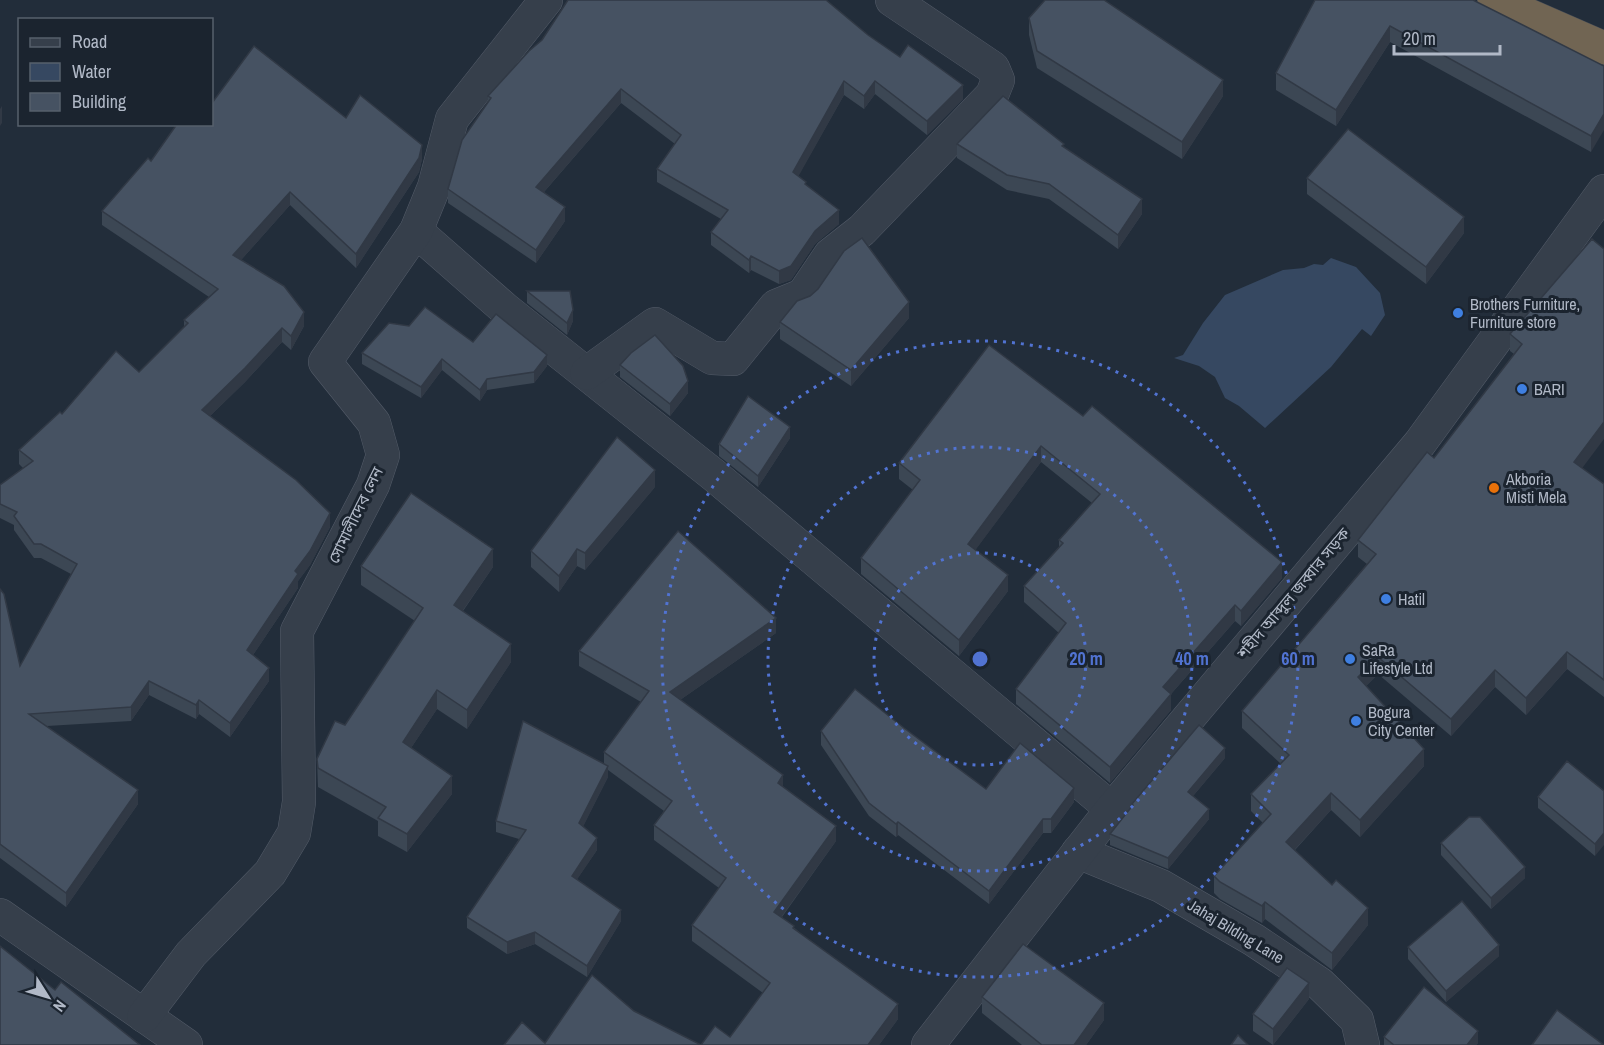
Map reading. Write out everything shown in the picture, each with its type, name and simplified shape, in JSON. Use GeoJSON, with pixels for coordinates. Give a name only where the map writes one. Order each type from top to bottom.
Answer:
{"type":"FeatureCollection","features":[{"type":"Feature","properties":{"kind":"highway"},"geometry":{"type":"LineString","coordinates":[[1494,0],[1604,48]]}},
{"type":"Feature","properties":{"kind":"street","name":"সোমালীদেব লেন"},"geometry":{"type":"LineString","coordinates":[[144,1016],[190,954],[270,873],[294,833],[299,802],[297,631],[373,485],[383,455],[374,423],[325,362],[416,231],[434,187],[452,119],[546,0]]}},
{"type":"Feature","properties":{"kind":"street"},"geometry":{"type":"LineString","coordinates":[[587,373],[655,324],[711,358],[733,359],[776,306],[803,295],[830,255],[862,231],[992,95],[998,80],[993,68],[892,0]]}},
{"type":"Feature","properties":{"kind":"street","name":"শহীদ আব্দুল জব্বার সড়ক"},"geometry":{"type":"LineString","coordinates":[[928,1045],[1112,809],[1420,443],[1604,191]]}},
{"type":"Feature","properties":{"kind":"street"},"geometry":{"type":"LineString","coordinates":[[416,231],[505,309],[715,476],[1112,809]]}},
{"type":"Feature","properties":{"kind":"street","name":"Jahaj Bilding Lane"},"geometry":{"type":"LineString","coordinates":[[1078,852],[1161,886],[1254,940],[1320,984],[1357,1020],[1363,1045]]}},
{"type":"Feature","properties":{"kind":"street"},"geometry":{"type":"LineString","coordinates":[[0,915],[186,1045]]}},
{"type":"Feature","properties":{"kind":"water"},"geometry":{"type":"Polygon","coordinates":[[[1331,258],[1356,267],[1380,293],[1385,315],[1371,336],[1362,329],[1331,367],[1265,428],[1239,406],[1225,398],[1215,377],[1199,366],[1174,358],[1183,355],[1203,323],[1225,295],[1283,270],[1304,268],[1314,264],[1323,265],[1331,258]]]}},
{"type":"Feature","properties":{"kind":"building"},"geometry":{"type":"Polygon","coordinates":[[[568,0],[826,0],[868,35],[900,57],[908,45],[963,85],[927,121],[875,81],[864,96],[844,81],[793,172],[839,210],[815,231],[791,266],[779,271],[751,256],[749,260],[711,232],[728,210],[657,169],[681,135],[621,89],[536,187],[565,207],[536,250],[448,189],[462,140],[491,98],[488,96],[542,40],[568,0]]]}},
{"type":"Feature","properties":{"kind":"building"},"geometry":{"type":"Polygon","coordinates":[[[1045,0],[1104,0],[1223,80],[1182,142],[1037,51],[1029,18],[1045,0]]]}},
{"type":"Feature","properties":{"kind":"building"},"geometry":{"type":"Polygon","coordinates":[[[1315,0],[1473,0],[1604,66],[1604,114],[1591,136],[1390,26],[1336,110],[1276,73],[1315,0]]]}},
{"type":"Feature","properties":{"kind":"building"},"geometry":{"type":"Polygon","coordinates":[[[254,46],[346,118],[360,95],[422,145],[419,158],[356,254],[290,192],[233,255],[284,286],[304,312],[291,336],[282,328],[202,410],[296,480],[330,513],[310,551],[295,571],[298,574],[247,650],[269,668],[230,723],[199,700],[196,705],[149,681],[131,707],[29,714],[138,790],[66,893],[0,844],[0,589],[4,594],[20,666],[77,564],[41,544],[34,544],[14,516],[17,512],[0,504],[0,485],[33,461],[19,450],[60,412],[62,414],[116,351],[139,372],[188,323],[184,320],[218,289],[102,211],[148,158],[151,161],[176,126],[213,126],[213,102],[254,46]]]}},
{"type":"Feature","properties":{"kind":"building"},"geometry":{"type":"Polygon","coordinates":[[[1003,96],[1064,144],[1062,146],[1142,199],[1118,235],[1049,184],[1007,175],[957,144],[1003,96]]]}},
{"type":"Feature","properties":{"kind":"building"},"geometry":{"type":"Polygon","coordinates":[[[1348,129],[1464,217],[1426,267],[1307,178],[1348,129]]]}},
{"type":"Feature","properties":{"kind":"building"},"geometry":{"type":"Polygon","coordinates":[[[862,238],[909,302],[851,370],[780,322],[797,301],[810,296],[818,289],[844,251],[862,238]]]}},
{"type":"Feature","properties":{"kind":"building"},"geometry":{"type":"Polygon","coordinates":[[[1592,239],[1604,249],[1604,422],[1574,462],[1604,484],[1604,680],[1567,652],[1526,698],[1495,670],[1451,719],[1378,657],[1358,677],[1424,749],[1360,820],[1331,793],[1286,842],[1332,885],[1336,880],[1368,908],[1332,953],[1265,902],[1262,906],[1220,882],[1214,876],[1271,814],[1251,794],[1289,755],[1242,711],[1376,554],[1358,540],[1427,452],[1434,458],[1522,344],[1510,334],[1592,239]]]}},
{"type":"Feature","properties":{"kind":"building"},"geometry":{"type":"Polygon","coordinates":[[[527,291],[570,291],[573,310],[567,323],[527,291]]]}},
{"type":"Feature","properties":{"kind":"building"},"geometry":{"type":"Polygon","coordinates":[[[425,307],[473,342],[496,314],[547,355],[534,372],[487,379],[480,390],[442,359],[421,387],[362,353],[389,323],[409,326],[425,307]]]}},
{"type":"Feature","properties":{"kind":"building"},"geometry":{"type":"Polygon","coordinates":[[[655,335],[683,366],[688,381],[670,404],[620,365],[631,353],[655,335]]]}},
{"type":"Feature","properties":{"kind":"building"},"geometry":{"type":"Polygon","coordinates":[[[989,345],[1083,416],[1092,406],[1282,562],[1241,611],[1235,605],[1163,687],[1171,694],[1110,767],[1016,689],[1066,623],[1024,586],[1063,543],[1059,540],[1100,494],[1041,446],[968,544],[1008,575],[959,640],[861,558],[920,480],[899,463],[989,345]]]}},
{"type":"Feature","properties":{"kind":"building"},"geometry":{"type":"Polygon","coordinates":[[[748,396],[790,427],[758,476],[719,444],[748,396]]]}},
{"type":"Feature","properties":{"kind":"building"},"geometry":{"type":"Polygon","coordinates":[[[617,437],[655,470],[585,553],[577,549],[559,576],[531,551],[617,437]]]}},
{"type":"Feature","properties":{"kind":"building"},"geometry":{"type":"Polygon","coordinates":[[[411,493],[493,549],[454,605],[511,644],[467,710],[437,690],[403,742],[452,776],[407,834],[378,818],[386,807],[318,768],[317,759],[335,721],[345,725],[423,608],[361,566],[411,493]]]}},
{"type":"Feature","properties":{"kind":"building"},"geometry":{"type":"Polygon","coordinates":[[[678,531],[776,618],[670,692],[783,775],[778,783],[836,826],[774,912],[898,1004],[868,1045],[701,1045],[715,1026],[730,1037],[770,983],[692,925],[726,878],[654,825],[672,801],[604,752],[649,691],[579,651],[678,531]]]}},
{"type":"Feature","properties":{"kind":"building"},"geometry":{"type":"Polygon","coordinates":[[[855,689],[986,789],[1020,743],[1074,788],[1051,819],[1043,819],[989,891],[898,822],[896,824],[869,803],[821,731],[855,689]]]}},
{"type":"Feature","properties":{"kind":"building"},"geometry":{"type":"Polygon","coordinates":[[[523,721],[608,766],[579,823],[597,838],[572,876],[621,910],[587,966],[535,932],[507,942],[467,917],[526,830],[496,821],[523,721]]]}},
{"type":"Feature","properties":{"kind":"building"},"geometry":{"type":"Polygon","coordinates":[[[1199,725],[1225,748],[1188,792],[1209,809],[1168,858],[1110,834],[1132,804],[1199,725]]]}},
{"type":"Feature","properties":{"kind":"building"},"geometry":{"type":"Polygon","coordinates":[[[1567,761],[1604,791],[1604,833],[1595,844],[1538,797],[1567,761]]]}},
{"type":"Feature","properties":{"kind":"building"},"geometry":{"type":"Polygon","coordinates":[[[1469,817],[1480,817],[1525,867],[1491,898],[1441,843],[1469,817]]]}},
{"type":"Feature","properties":{"kind":"building"},"geometry":{"type":"Polygon","coordinates":[[[1462,901],[1499,945],[1446,991],[1408,947],[1462,901]]]}},
{"type":"Feature","properties":{"kind":"building"},"geometry":{"type":"Polygon","coordinates":[[[1023,944],[1104,1003],[1074,1045],[1042,1045],[982,997],[1023,944]]]}},
{"type":"Feature","properties":{"kind":"building"},"geometry":{"type":"Polygon","coordinates":[[[0,946],[55,990],[61,982],[140,1045],[0,1045],[0,946]]]}},
{"type":"Feature","properties":{"kind":"building"},"geometry":{"type":"Polygon","coordinates":[[[1287,968],[1309,983],[1273,1029],[1253,1014],[1287,968]]]}},
{"type":"Feature","properties":{"kind":"building"},"geometry":{"type":"Polygon","coordinates":[[[592,975],[634,1011],[701,1045],[504,1045],[522,1022],[545,1043],[592,975]]]}},
{"type":"Feature","properties":{"kind":"building"},"geometry":{"type":"Polygon","coordinates":[[[1424,987],[1478,1031],[1467,1045],[1394,1045],[1384,1037],[1424,987]]]}},
{"type":"Feature","properties":{"kind":"building"},"geometry":{"type":"Polygon","coordinates":[[[1557,1010],[1604,1045],[1532,1045],[1557,1010]]]}},
{"type":"Feature","properties":{"kind":"building"},"geometry":{"type":"Polygon","coordinates":[[[1238,1035],[1248,1045],[1231,1045],[1238,1035]]]}},
{"type":"Feature","properties":{"kind":"place","name":"Brothers Furniture, Furniture store"},"geometry":{"type":"Point","coordinates":[1458,313]}},
{"type":"Feature","properties":{"kind":"place","name":"BARI"},"geometry":{"type":"Point","coordinates":[1522,389]}},
{"type":"Feature","properties":{"kind":"place","name":"Akboria Misti Mela"},"geometry":{"type":"Point","coordinates":[1494,488]}},
{"type":"Feature","properties":{"kind":"place","name":"Hatil"},"geometry":{"type":"Point","coordinates":[1386,599]}},
{"type":"Feature","properties":{"kind":"place","name":"SaRa Lifestyle Ltd"},"geometry":{"type":"Point","coordinates":[1350,659]}},
{"type":"Feature","properties":{"kind":"place","name":"Bogura City Center"},"geometry":{"type":"Point","coordinates":[1356,721]}}]}
